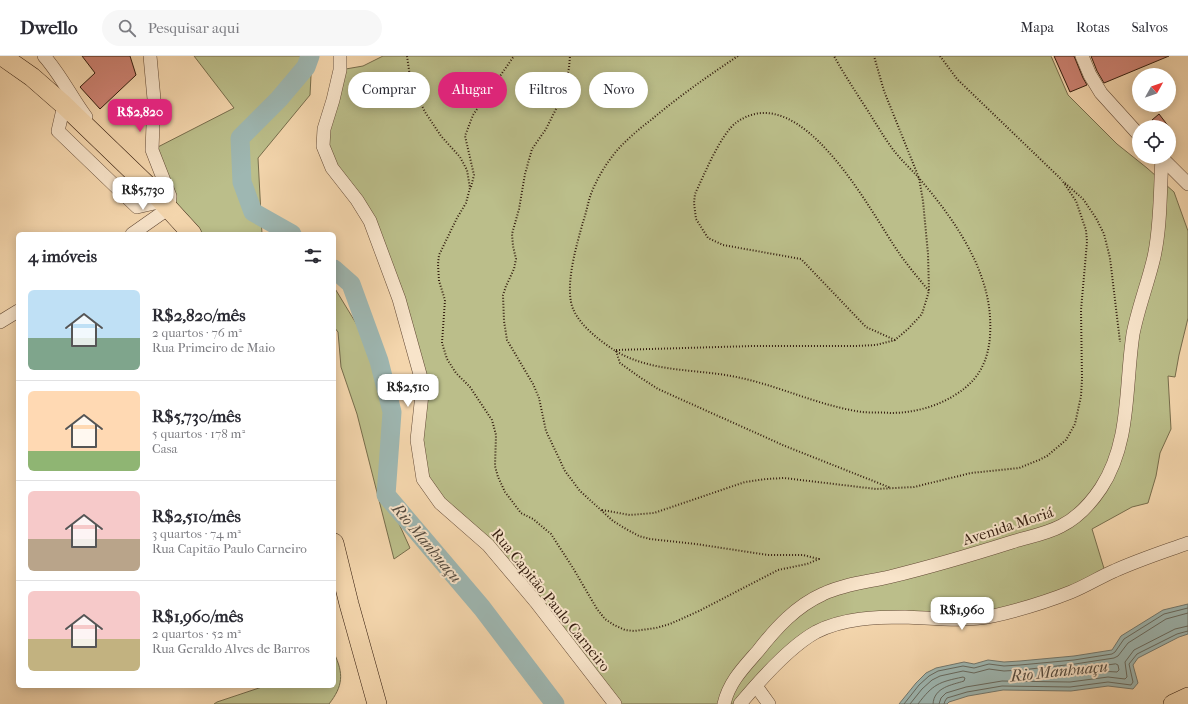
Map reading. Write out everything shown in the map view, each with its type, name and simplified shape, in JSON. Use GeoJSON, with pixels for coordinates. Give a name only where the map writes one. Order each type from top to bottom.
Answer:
{"type":"FeatureCollection","features":[{"type":"Feature","properties":{"kind":"highway"},"geometry":{"type":"LineString","coordinates":[[2,56],[32,77],[64,105],[124,162],[190,232]]}},
{"type":"Feature","properties":{"kind":"highway"},"geometry":{"type":"LineString","coordinates":[[336,551],[377,704]]}},
{"type":"Feature","properties":{"kind":"highway"},"geometry":{"type":"LineString","coordinates":[[1173,704],[1188,697]]}},
{"type":"Feature","properties":{"kind":"street"},"geometry":{"type":"LineString","coordinates":[[44,56],[56,69],[77,106],[124,162]]}},
{"type":"Feature","properties":{"kind":"street"},"geometry":{"type":"LineString","coordinates":[[134,232],[166,205],[170,196],[152,150],[154,99],[150,56]]}},
{"type":"Feature","properties":{"kind":"street","name":"Rua Capitão Paulo Carneiro"},"geometry":{"type":"LineString","coordinates":[[340,56],[340,70],[324,129],[323,146],[332,168],[357,200],[370,221],[399,299],[423,385],[417,440],[423,480],[440,503],[488,545],[536,602],[615,704]]}},
{"type":"Feature","properties":{"kind":"street"},"geometry":{"type":"LineString","coordinates":[[1082,56],[1090,75],[1101,93],[1132,127]]}},
{"type":"Feature","properties":{"kind":"street"},"geometry":{"type":"LineString","coordinates":[[64,105],[58,131],[96,169],[137,207],[166,205]]}},
{"type":"Feature","properties":{"kind":"street","name":"Avenida Moriá"},"geometry":{"type":"LineString","coordinates":[[724,704],[732,683],[776,628],[807,603],[823,593],[847,585],[888,577],[968,556],[1047,532],[1061,526],[1078,515],[1097,494],[1111,471],[1122,438],[1126,412],[1131,350],[1137,313],[1154,257],[1157,236],[1161,164]]}},
{"type":"Feature","properties":{"kind":"street"},"geometry":{"type":"LineString","coordinates":[[1168,164],[1188,184]]}},
{"type":"Feature","properties":{"kind":"street"},"geometry":{"type":"LineString","coordinates":[[0,322],[16,312]]}},
{"type":"Feature","properties":{"kind":"street"},"geometry":{"type":"LineString","coordinates":[[740,704],[793,648],[816,632],[839,623],[868,618],[905,617],[953,620],[991,616],[1030,606],[1072,592],[1121,568],[1188,543]]}},
{"type":"Feature","properties":{"kind":"street"},"geometry":{"type":"LineString","coordinates":[[756,686],[769,704]]}},
{"type":"Feature","properties":{"kind":"path"},"geometry":{"type":"LineString","coordinates":[[407,56],[411,84],[425,112],[441,136],[460,157],[467,170],[470,188]]}},
{"type":"Feature","properties":{"kind":"path"},"geometry":{"type":"LineString","coordinates":[[514,56],[473,115],[465,136],[474,175],[466,203],[439,254],[439,281],[444,300],[442,343],[447,359],[456,372],[470,386],[492,420],[496,435],[495,466],[505,492],[521,513],[533,519],[551,534],[570,562],[597,609],[605,619],[625,630],[644,630],[670,624],[778,570],[807,564],[819,559],[803,555],[768,555],[711,546],[650,539],[626,529],[613,521],[580,491],[565,471],[546,431],[539,398],[533,384],[507,340],[504,321],[503,295],[514,269],[516,259],[512,246],[512,234],[532,149],[546,129],[558,105],[566,81],[570,56]]}},
{"type":"Feature","properties":{"kind":"path"},"geometry":{"type":"LineString","coordinates":[[738,56],[716,70],[666,107],[622,146],[602,171],[588,200],[572,268],[570,296],[572,308],[582,323],[615,350],[633,360],[650,365],[665,369],[702,371],[739,377],[818,402],[864,412],[899,413],[926,408],[949,399],[968,386],[977,377],[989,348],[990,316],[984,283],[966,242],[935,197],[894,151],[834,56]]}},
{"type":"Feature","properties":{"kind":"path"},"geometry":{"type":"LineString","coordinates":[[615,350],[746,346],[876,345],[895,340],[908,330],[922,314],[929,291],[925,216],[919,178],[884,91],[874,56]]}},
{"type":"Feature","properties":{"kind":"path"},"geometry":{"type":"LineString","coordinates":[[940,56],[957,79],[1083,199],[1096,218],[1104,234],[1110,258],[1120,346]]}},
{"type":"Feature","properties":{"kind":"path"},"geometry":{"type":"LineString","coordinates":[[895,340],[866,327],[801,259],[723,245],[708,238],[696,219],[694,203],[695,194],[728,131],[737,122],[752,114],[771,113],[789,119],[808,131],[849,176],[900,254],[929,291]]}},
{"type":"Feature","properties":{"kind":"path"},"geometry":{"type":"LineString","coordinates":[[601,510],[630,515],[654,513],[745,482],[766,479],[784,478],[876,490],[892,489],[931,484],[971,473],[1025,466],[1047,456],[1066,440],[1072,432],[1081,396],[1081,310],[1087,242],[1086,230],[1076,201],[1062,180]]}},
{"type":"Feature","properties":{"kind":"path"},"geometry":{"type":"LineString","coordinates":[[615,350],[620,363],[658,389],[785,446],[892,489]]}},
{"type":"Feature","properties":{"kind":"green space"},"geometry":{"type":"Polygon","coordinates":[[[194,56],[312,56],[310,95],[258,158],[262,232],[179,232],[152,150],[234,108],[194,56]]]}},
{"type":"Feature","properties":{"kind":"green space"},"geometry":{"type":"Polygon","coordinates":[[[383,56],[1051,56],[1068,95],[1117,144],[1132,156],[1132,164],[1142,164],[1174,192],[1188,231],[1188,318],[1175,377],[1168,376],[1171,429],[1160,453],[1156,476],[1148,503],[1132,507],[1092,529],[1106,575],[991,616],[905,617],[817,632],[740,704],[615,704],[588,669],[423,479],[423,385],[370,221],[332,168],[324,129],[340,70],[363,66],[383,56]]]}},
{"type":"Feature","properties":{"kind":"green space"},"geometry":{"type":"Polygon","coordinates":[[[336,290],[379,361],[392,412],[386,495],[410,548],[394,559],[357,414],[341,367],[338,332],[336,330],[336,290]]]}},
{"type":"Feature","properties":{"kind":"green space"},"geometry":{"type":"Polygon","coordinates":[[[336,658],[337,660],[341,674],[340,680],[334,698],[329,704],[214,704],[259,688],[336,688],[336,658]]]}},
{"type":"Feature","properties":{"kind":"water"},"geometry":{"type":"Polygon","coordinates":[[[1188,604],[1188,634],[1138,658],[1133,665],[1138,683],[1133,689],[1108,686],[1071,691],[1003,690],[968,696],[947,704],[899,704],[926,673],[936,668],[964,662],[974,664],[988,660],[1004,662],[1020,661],[1074,656],[1112,650],[1121,636],[1163,610],[1188,604]]]}},
{"type":"Feature","properties":{"kind":"building"},"geometry":{"type":"Polygon","coordinates":[[[82,56],[130,56],[136,75],[100,109],[80,87],[95,73],[82,56]]]}},
{"type":"Feature","properties":{"kind":"building"},"geometry":{"type":"Polygon","coordinates":[[[1054,56],[1074,56],[1087,85],[1070,92],[1054,56]]]}},
{"type":"Feature","properties":{"kind":"building"},"geometry":{"type":"Polygon","coordinates":[[[1091,56],[1169,56],[1140,68],[1132,68],[1132,71],[1104,83],[1091,56]]]}},
{"type":"Feature","properties":{"kind":"building"},"geometry":{"type":"Polygon","coordinates":[[[1159,114],[1164,120],[1152,120],[1159,114]]]}},
{"type":"Feature","properties":{"kind":"waterway","name":"Rio Manhuaçu"},"geometry":{"type":"LineString","coordinates":[[288,232],[253,212],[242,182],[240,138],[279,99],[306,67],[310,56]]}},
{"type":"Feature","properties":{"kind":"waterway","name":"Rio Manhuaçu"},"geometry":{"type":"LineString","coordinates":[[336,271],[351,284],[379,361],[392,412],[386,495],[482,608],[555,704]]}}]}
